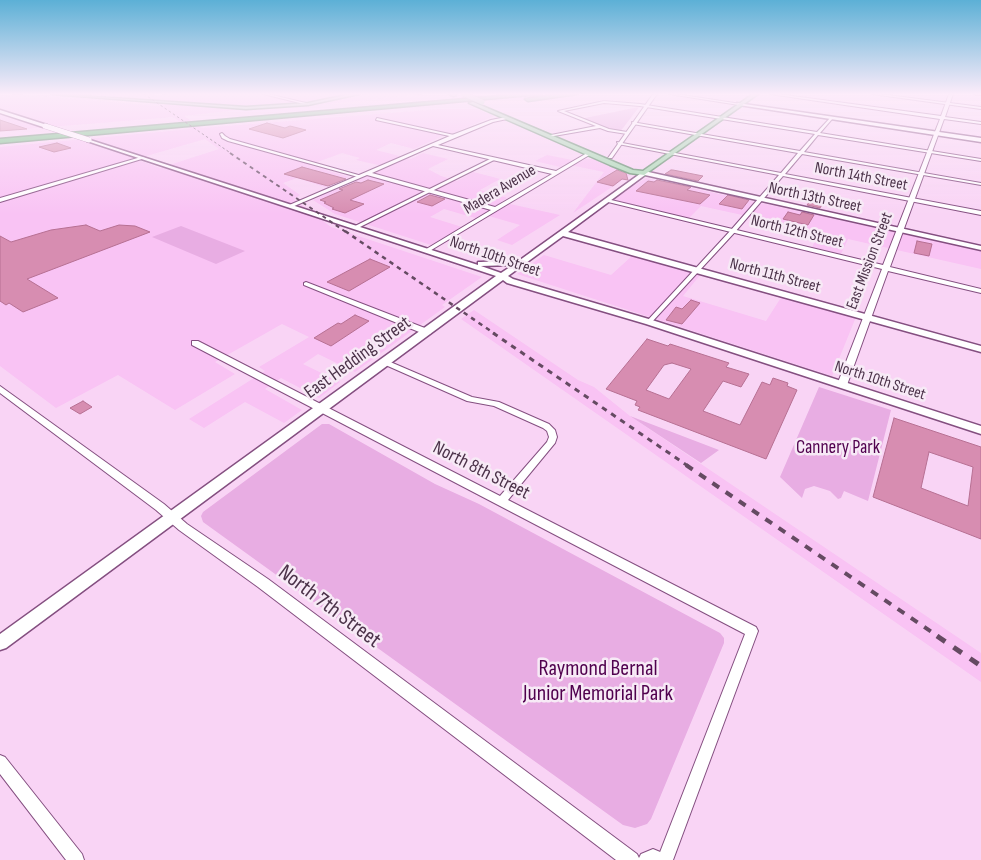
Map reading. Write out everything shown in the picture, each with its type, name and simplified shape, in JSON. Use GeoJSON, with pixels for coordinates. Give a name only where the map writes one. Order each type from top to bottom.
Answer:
{"type":"FeatureCollection","features":[{"type":"Feature","properties":{"kind":"highway"},"geometry":{"type":"LineString","coordinates":[[0,135],[32,134]]}},
{"type":"Feature","properties":{"kind":"highway"},"geometry":{"type":"LineString","coordinates":[[0,142],[34,140],[50,136],[72,134]]}},
{"type":"Feature","properties":{"kind":"main road","name":"North 10th Street"},"geometry":{"type":"LineString","coordinates":[[71,134],[503,276],[510,281],[649,322],[981,430]]}},
{"type":"Feature","properties":{"kind":"main road"},"geometry":{"type":"LineString","coordinates":[[544,134],[632,172],[644,173]]}},
{"type":"Feature","properties":{"kind":"main road"},"geometry":{"type":"LineString","coordinates":[[559,134],[644,173]]}},
{"type":"Feature","properties":{"kind":"main road","name":"East Hedding Street"},"geometry":{"type":"LineString","coordinates":[[0,643],[697,134]]}},
{"type":"Feature","properties":{"kind":"main road"},"geometry":{"type":"LineString","coordinates":[[938,134],[981,140]]}},
{"type":"Feature","properties":{"kind":"main road","name":"North 13th Street"},"geometry":{"type":"LineString","coordinates":[[644,173],[981,248]]}},
{"type":"Feature","properties":{"kind":"main road","name":"North 11th Street"},"geometry":{"type":"LineString","coordinates":[[562,233],[981,349]]}},
{"type":"Feature","properties":{"kind":"main road"},"geometry":{"type":"LineString","coordinates":[[469,265],[522,262]]}},
{"type":"Feature","properties":{"kind":"street"},"geometry":{"type":"LineString","coordinates":[[222,134],[223,137],[229,140],[495,209]]}},
{"type":"Feature","properties":{"kind":"street"},"geometry":{"type":"LineString","coordinates":[[446,134],[454,136]]}},
{"type":"Feature","properties":{"kind":"street"},"geometry":{"type":"LineString","coordinates":[[290,206],[459,134]]}},
{"type":"Feature","properties":{"kind":"street"},"geometry":{"type":"LineString","coordinates":[[548,136],[558,134]]}},
{"type":"Feature","properties":{"kind":"street"},"geometry":{"type":"LineString","coordinates":[[610,157],[625,134]]}},
{"type":"Feature","properties":{"kind":"street"},"geometry":{"type":"LineString","coordinates":[[698,134],[981,184]]}},
{"type":"Feature","properties":{"kind":"street"},"geometry":{"type":"LineString","coordinates":[[649,322],[760,200],[816,134]]}},
{"type":"Feature","properties":{"kind":"street"},"geometry":{"type":"LineString","coordinates":[[817,134],[981,160]]}},
{"type":"Feature","properties":{"kind":"street","name":"East Mission Street"},"geometry":{"type":"LineString","coordinates":[[842,385],[937,134]]}},
{"type":"Feature","properties":{"kind":"street","name":"North 14th Street"},"geometry":{"type":"LineString","coordinates":[[618,143],[981,213]]}},
{"type":"Feature","properties":{"kind":"street"},"geometry":{"type":"LineString","coordinates":[[433,145],[556,173]]}},
{"type":"Feature","properties":{"kind":"street","name":"Madera Avenue"},"geometry":{"type":"LineString","coordinates":[[426,251],[589,154]]}},
{"type":"Feature","properties":{"kind":"street"},"geometry":{"type":"LineString","coordinates":[[0,200],[142,158]]}},
{"type":"Feature","properties":{"kind":"street"},"geometry":{"type":"LineString","coordinates":[[356,227],[494,159]]}},
{"type":"Feature","properties":{"kind":"street","name":"North 12th Street"},"geometry":{"type":"LineString","coordinates":[[607,201],[981,291]]}},
{"type":"Feature","properties":{"kind":"street"},"geometry":{"type":"LineString","coordinates":[[306,284],[427,332]]}},
{"type":"Feature","properties":{"kind":"street","name":"North 8th Street"},"geometry":{"type":"LineString","coordinates":[[194,343],[501,500],[608,559],[752,631],[665,860]]}},
{"type":"Feature","properties":{"kind":"street"},"geometry":{"type":"LineString","coordinates":[[385,363],[470,399],[496,404],[551,430],[553,437],[551,443],[501,500]]}},
{"type":"Feature","properties":{"kind":"street","name":"North 7th Street"},"geometry":{"type":"LineString","coordinates":[[0,389],[631,860]]}},
{"type":"Feature","properties":{"kind":"street"},"geometry":{"type":"LineString","coordinates":[[0,762],[76,860]]}},
{"type":"Feature","properties":{"kind":"street"},"geometry":{"type":"LineString","coordinates":[[647,860],[653,858],[659,860]]}},
{"type":"Feature","properties":{"kind":"shaded area"},"geometry":{"type":"Polygon","coordinates":[[[137,134],[441,134],[445,135],[414,149],[391,143],[376,150],[411,159],[423,153],[448,159],[428,169],[457,181],[473,172],[500,179],[480,190],[507,198],[501,202],[560,215],[512,245],[497,240],[520,225],[482,214],[475,218],[444,209],[430,217],[462,227],[431,245],[335,214],[313,200],[387,167],[356,160],[360,158],[342,153],[309,165],[349,177],[325,187],[297,178],[283,183],[300,195],[294,199],[331,227],[482,277],[442,305],[445,307],[355,372],[318,354],[303,364],[340,382],[319,398],[281,378],[265,389],[302,410],[284,423],[245,402],[204,428],[189,419],[265,371],[259,367],[309,337],[282,324],[215,362],[235,374],[175,410],[118,375],[56,408],[0,366],[0,147],[137,134]],[[205,139],[136,159],[160,168],[219,149],[205,139]]]}},
{"type":"Feature","properties":{"kind":"shaded area"},"geometry":{"type":"Polygon","coordinates":[[[547,155],[578,163],[586,159],[596,159],[630,175],[573,213],[604,172],[565,164],[560,167],[535,161],[547,155]]]}},
{"type":"Feature","properties":{"kind":"shaded area"},"geometry":{"type":"Polygon","coordinates":[[[646,178],[981,251],[981,269],[848,239],[841,254],[812,247],[820,232],[701,206],[688,219],[610,200],[646,178]]]}},
{"type":"Feature","properties":{"kind":"shaded area"},"geometry":{"type":"Polygon","coordinates":[[[544,255],[611,275],[633,255],[701,274],[683,296],[766,321],[782,296],[856,317],[832,376],[517,274],[544,255]]]}},
{"type":"Feature","properties":{"kind":"shaded area"},"geometry":{"type":"Polygon","coordinates":[[[474,310],[578,380],[594,387],[630,416],[981,653],[981,682],[461,319],[474,310]]]}},
{"type":"Feature","properties":{"kind":"green space"},"geometry":{"type":"Polygon","coordinates":[[[181,226],[245,251],[216,264],[152,237],[181,226]]]}},
{"type":"Feature","properties":{"kind":"green space","name":"Cannery Park"},"geometry":{"type":"Polygon","coordinates":[[[819,387],[891,410],[868,501],[844,491],[841,498],[838,499],[830,491],[814,486],[805,489],[802,498],[780,477],[819,387]]]}},
{"type":"Feature","properties":{"kind":"green space"},"geometry":{"type":"Polygon","coordinates":[[[630,416],[719,450],[701,463],[630,416]]]}},
{"type":"Feature","properties":{"kind":"green space","name":"Raymond Bernal Junior Memorial Park"},"geometry":{"type":"Polygon","coordinates":[[[322,424],[329,424],[435,484],[479,504],[720,633],[724,638],[724,643],[651,819],[647,824],[635,828],[623,825],[203,522],[201,516],[203,512],[322,424]]]}},
{"type":"Feature","properties":{"kind":"building"},"geometry":{"type":"Polygon","coordinates":[[[268,134],[294,134],[283,138],[268,134]]]}},
{"type":"Feature","properties":{"kind":"building"},"geometry":{"type":"Polygon","coordinates":[[[57,143],[71,148],[54,152],[39,147],[57,143]]]}},
{"type":"Feature","properties":{"kind":"building"},"geometry":{"type":"Polygon","coordinates":[[[302,167],[346,179],[328,186],[284,174],[302,167]]]}},
{"type":"Feature","properties":{"kind":"building"},"geometry":{"type":"Polygon","coordinates":[[[617,170],[626,173],[628,180],[622,179],[613,186],[597,182],[617,170]]]}},
{"type":"Feature","properties":{"kind":"building"},"geometry":{"type":"Polygon","coordinates":[[[671,170],[703,176],[698,181],[665,174],[671,170]]]}},
{"type":"Feature","properties":{"kind":"building"},"geometry":{"type":"Polygon","coordinates":[[[368,180],[384,184],[350,200],[364,204],[345,213],[332,209],[334,208],[320,200],[343,190],[339,189],[356,182],[361,183],[368,180]]]}},
{"type":"Feature","properties":{"kind":"building"},"geometry":{"type":"Polygon","coordinates":[[[657,180],[691,187],[687,190],[710,195],[700,204],[636,191],[648,181],[654,182],[657,180]]]}},
{"type":"Feature","properties":{"kind":"building"},"geometry":{"type":"Polygon","coordinates":[[[430,195],[445,199],[432,206],[417,202],[430,195]]]}},
{"type":"Feature","properties":{"kind":"building"},"geometry":{"type":"Polygon","coordinates":[[[728,195],[749,200],[742,209],[719,204],[728,195]]]}},
{"type":"Feature","properties":{"kind":"building"},"geometry":{"type":"Polygon","coordinates":[[[814,196],[826,198],[820,208],[807,205],[814,196]]]}},
{"type":"Feature","properties":{"kind":"building"},"geometry":{"type":"Polygon","coordinates":[[[788,212],[800,215],[802,212],[814,215],[808,225],[783,219],[788,212]]]}},
{"type":"Feature","properties":{"kind":"building"},"geometry":{"type":"Polygon","coordinates":[[[86,225],[100,231],[119,225],[135,226],[150,232],[27,279],[58,298],[23,312],[9,303],[6,305],[0,301],[0,236],[11,242],[51,230],[86,225]]]}},
{"type":"Feature","properties":{"kind":"building"},"geometry":{"type":"Polygon","coordinates":[[[917,241],[932,244],[929,256],[914,253],[917,241]]]}},
{"type":"Feature","properties":{"kind":"building"},"geometry":{"type":"Polygon","coordinates":[[[370,259],[390,267],[349,291],[327,282],[370,259]]]}},
{"type":"Feature","properties":{"kind":"building"},"geometry":{"type":"Polygon","coordinates":[[[691,300],[700,303],[682,324],[666,320],[676,307],[682,309],[691,300]]]}},
{"type":"Feature","properties":{"kind":"building"},"geometry":{"type":"Polygon","coordinates":[[[355,315],[369,321],[331,346],[314,338],[338,323],[341,324],[355,315]]]}},
{"type":"Feature","properties":{"kind":"building"},"geometry":{"type":"Polygon","coordinates":[[[647,339],[668,346],[670,344],[729,363],[726,367],[749,374],[741,387],[723,381],[703,411],[740,425],[762,382],[770,385],[773,378],[788,383],[787,386],[797,390],[766,459],[638,410],[640,407],[635,405],[637,401],[606,389],[647,339]],[[672,363],[664,365],[646,390],[669,399],[691,369],[672,363]]]}},
{"type":"Feature","properties":{"kind":"building"},"geometry":{"type":"Polygon","coordinates":[[[83,401],[92,407],[80,414],[70,408],[83,401]]]}},
{"type":"Feature","properties":{"kind":"building"},"geometry":{"type":"Polygon","coordinates":[[[894,418],[981,447],[981,539],[873,497],[894,418]],[[929,452],[921,488],[968,506],[973,467],[929,452]]]}},
{"type":"Feature","properties":{"kind":"railway"},"geometry":{"type":"LineString","coordinates":[[203,134],[232,154]]}},
{"type":"Feature","properties":{"kind":"railway"},"geometry":{"type":"LineString","coordinates":[[230,153],[346,232]]}},
{"type":"Feature","properties":{"kind":"railway"},"geometry":{"type":"LineString","coordinates":[[345,231],[495,334]]}},
{"type":"Feature","properties":{"kind":"railway"},"geometry":{"type":"LineString","coordinates":[[493,333],[688,466]]}},
{"type":"Feature","properties":{"kind":"railway"},"geometry":{"type":"LineString","coordinates":[[686,465],[939,637]]}},
{"type":"Feature","properties":{"kind":"railway"},"geometry":{"type":"LineString","coordinates":[[937,636],[981,666]]}}]}
